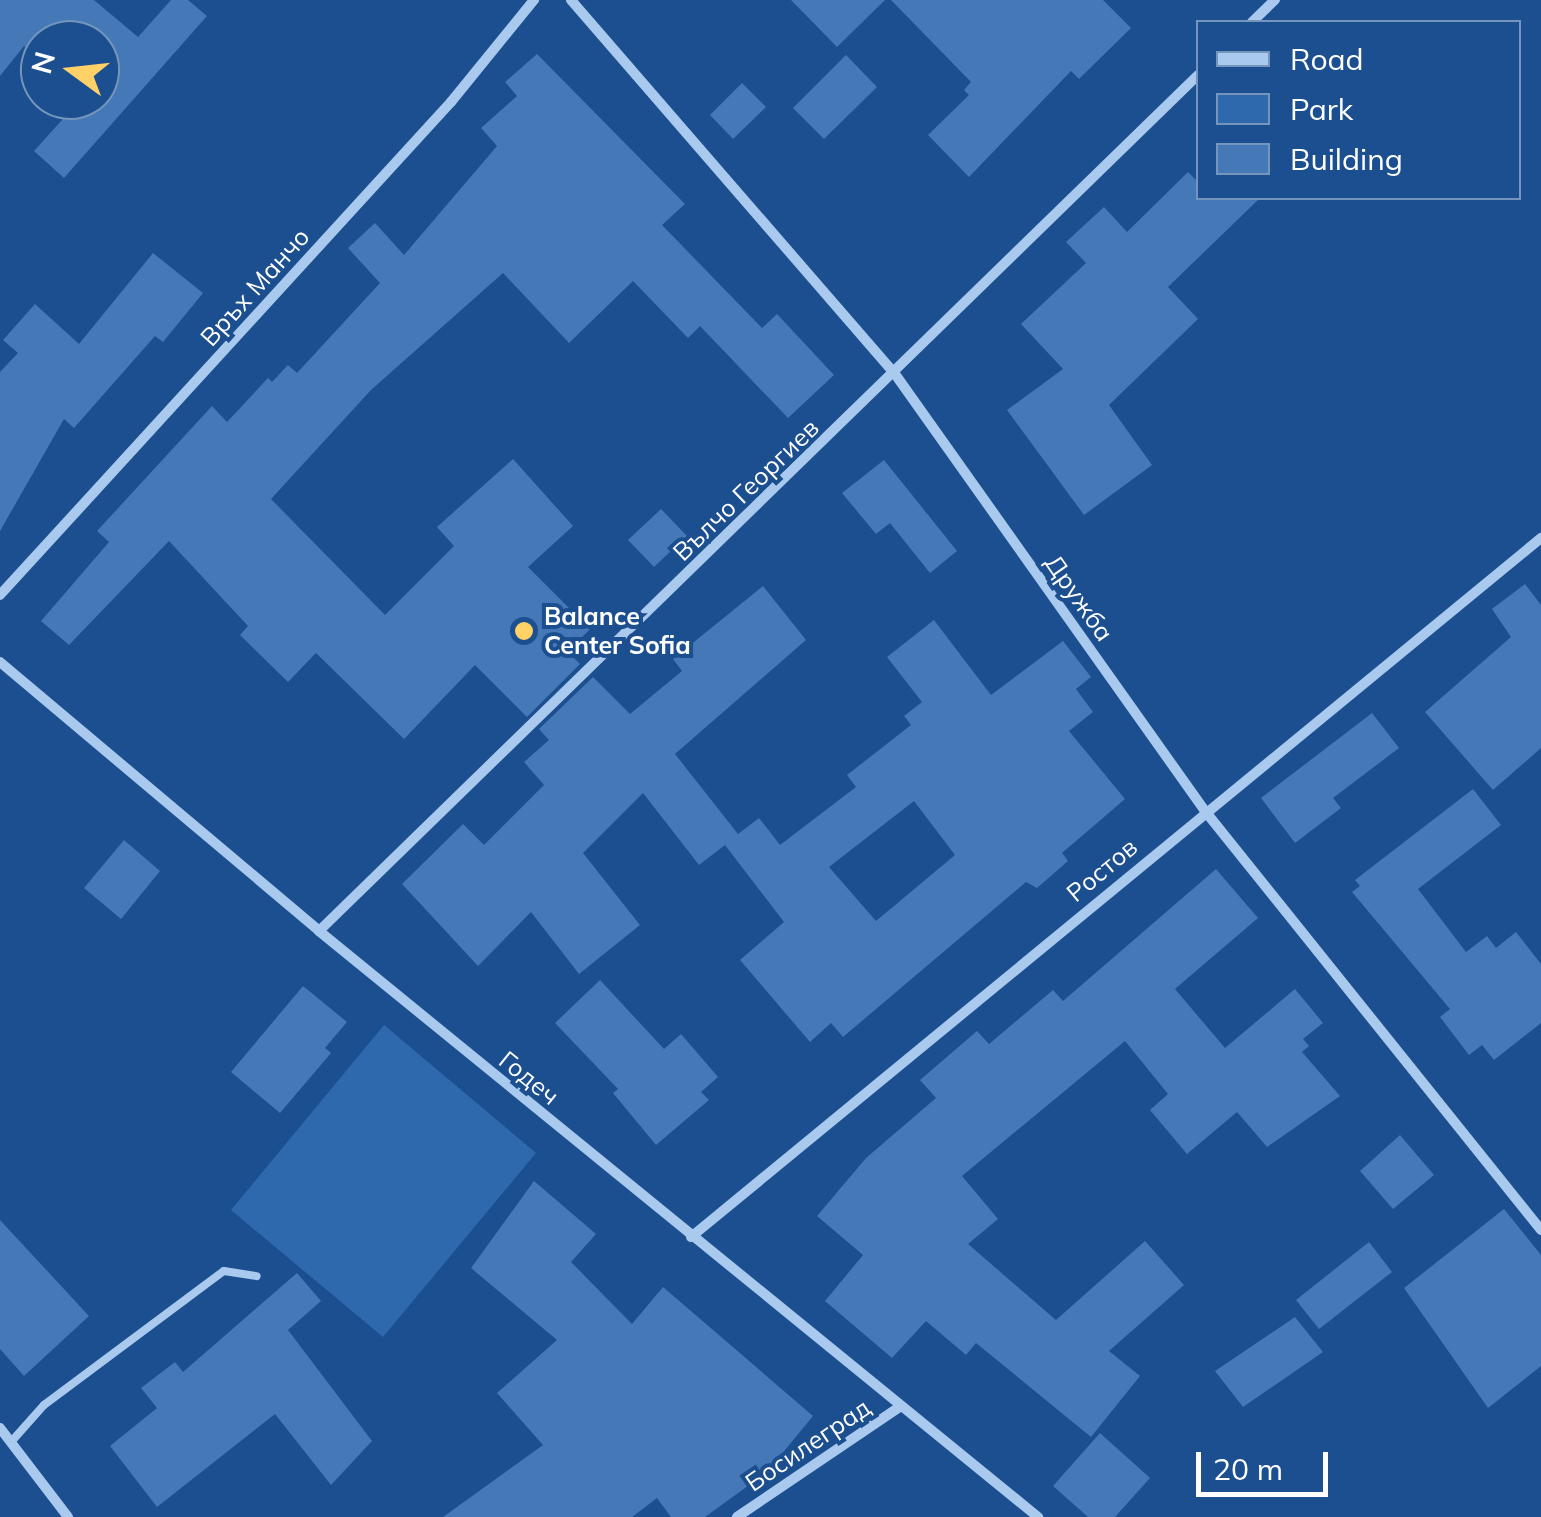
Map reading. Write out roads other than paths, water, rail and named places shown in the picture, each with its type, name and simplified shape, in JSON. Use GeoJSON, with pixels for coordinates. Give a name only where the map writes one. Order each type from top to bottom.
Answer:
{"type":"FeatureCollection","features":[{"type":"Feature","properties":{"kind":"street","name":"Връх Манчо"},"geometry":{"type":"LineString","coordinates":[[0,596],[452,102],[534,0]]}},
{"type":"Feature","properties":{"kind":"street","name":"Дружба"},"geometry":{"type":"LineString","coordinates":[[571,0],[895,374],[1205,811],[1541,1230]]}},
{"type":"Feature","properties":{"kind":"street"},"geometry":{"type":"LineString","coordinates":[[1254,20],[1275,0]]}},
{"type":"Feature","properties":{"kind":"street","name":"Вълчо Георгиев"},"geometry":{"type":"LineString","coordinates":[[318,931],[1196,78]]}},
{"type":"Feature","properties":{"kind":"street","name":"Ростов"},"geometry":{"type":"LineString","coordinates":[[691,1237],[1541,538]]}},
{"type":"Feature","properties":{"kind":"street","name":"Годеч"},"geometry":{"type":"LineString","coordinates":[[0,662],[318,931],[1038,1517]]}},
{"type":"Feature","properties":{"kind":"street","name":"Босилеград"},"geometry":{"type":"LineString","coordinates":[[737,1517],[901,1406]]}},
{"type":"Feature","properties":{"kind":"street"},"geometry":{"type":"LineString","coordinates":[[0,1428],[68,1517]]}},
{"type":"Feature","properties":{"kind":"lane"},"geometry":{"type":"LineString","coordinates":[[10,1442],[44,1405],[224,1271],[258,1276]]}},
{"type":"Feature","properties":{"kind":"place","name":"Balance Center Sofia"},"geometry":{"type":"Point","coordinates":[524,631]}}]}
